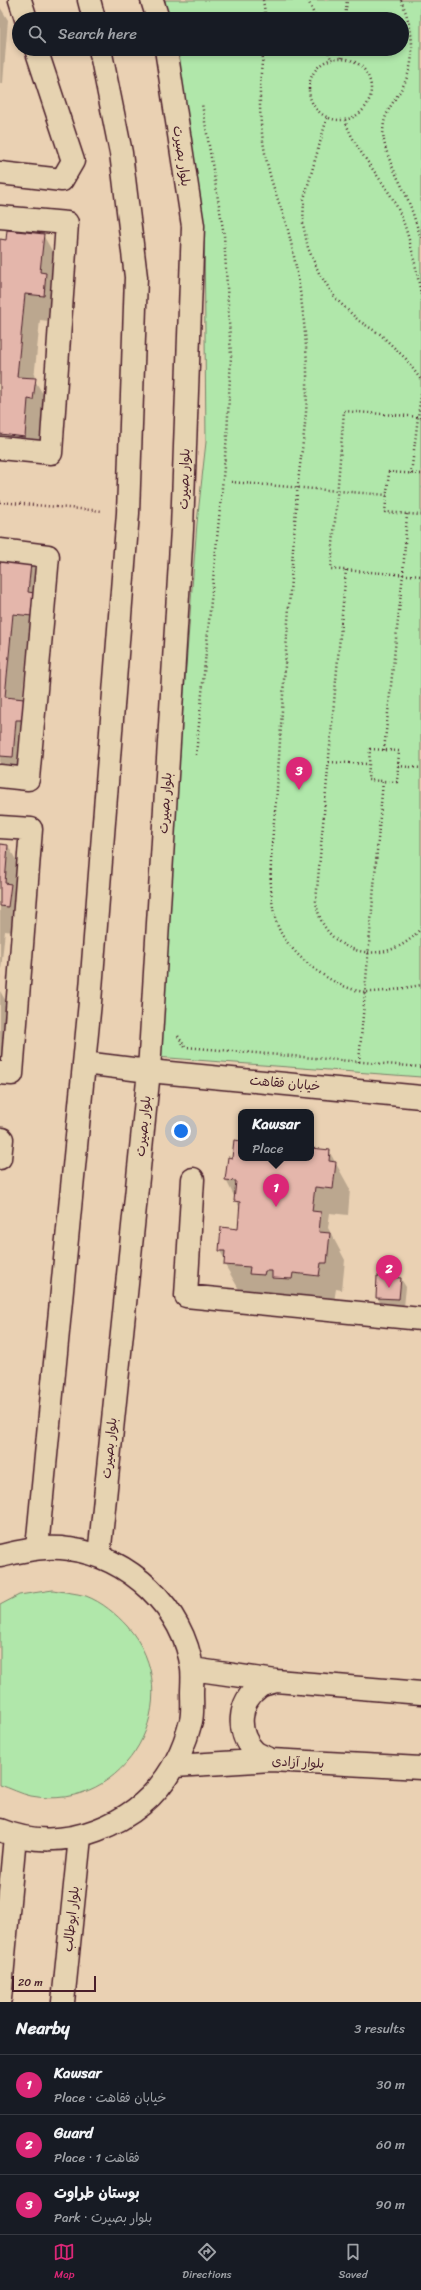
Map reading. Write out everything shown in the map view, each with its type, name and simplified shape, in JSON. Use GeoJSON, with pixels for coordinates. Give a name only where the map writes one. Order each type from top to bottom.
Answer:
{"type":"FeatureCollection","features":[{"type":"Feature","properties":{"kind":"main road"},"geometry":{"type":"LineString","coordinates":[[20,0],[24,12]]}},
{"type":"Feature","properties":{"kind":"main road"},"geometry":{"type":"LineString","coordinates":[[89,0],[92,12]]}},
{"type":"Feature","properties":{"kind":"main road"},"geometry":{"type":"LineString","coordinates":[[152,0],[156,12]]}},
{"type":"Feature","properties":{"kind":"main road"},"geometry":{"type":"LineString","coordinates":[[0,173],[62,180],[74,161],[38,56]]}},
{"type":"Feature","properties":{"kind":"main road"},"geometry":{"type":"LineString","coordinates":[[37,1548],[84,1063],[128,513],[136,277],[121,153],[101,56]]}},
{"type":"Feature","properties":{"kind":"main road","name":"بلوار بصیرت"},"geometry":{"type":"LineString","coordinates":[[99,1556],[148,1071],[182,529],[192,226],[167,56]]}},
{"type":"Feature","properties":{"kind":"main road"},"geometry":{"type":"LineString","coordinates":[[0,217],[67,223],[51,453],[0,448]]}},
{"type":"Feature","properties":{"kind":"main road"},"geometry":{"type":"LineString","coordinates":[[0,550],[48,556],[28,779],[0,776]]}},
{"type":"Feature","properties":{"kind":"main road"},"geometry":{"type":"LineString","coordinates":[[0,827],[31,829],[12,1074],[0,1074]]}},
{"type":"Feature","properties":{"kind":"main road","name":"خیابان فقاهت"},"geometry":{"type":"LineString","coordinates":[[84,1063],[148,1071],[421,1097]]}},
{"type":"Feature","properties":{"kind":"main road"},"geometry":{"type":"LineString","coordinates":[[0,1139],[2,1139],[0,1158]]}},
{"type":"Feature","properties":{"kind":"main road"},"geometry":{"type":"LineString","coordinates":[[193,1179],[186,1296],[421,1319]]}},
{"type":"Feature","properties":{"kind":"main road"},"geometry":{"type":"LineString","coordinates":[[0,1556],[37,1548],[68,1549],[99,1556],[133,1574],[161,1600],[181,1633],[192,1669],[192,1719],[175,1766],[150,1798],[117,1822],[80,1837],[47,1840],[8,1833],[0,1999]]}},
{"type":"Feature","properties":{"kind":"main road"},"geometry":{"type":"LineString","coordinates":[[192,1669],[276,1680],[421,1693]]}},
{"type":"Feature","properties":{"kind":"main road"},"geometry":{"type":"LineString","coordinates":[[271,1760],[255,1751],[244,1736],[241,1718],[246,1700],[259,1687],[276,1680]]}},
{"type":"Feature","properties":{"kind":"main road","name":"بلوار آزادی"},"geometry":{"type":"LineString","coordinates":[[175,1766],[271,1760],[421,1768]]}},
{"type":"Feature","properties":{"kind":"main road","name":"بلوار ابوطالب"},"geometry":{"type":"LineString","coordinates":[[63,2002],[80,1837]]}},
{"type":"Feature","properties":{"kind":"path"},"geometry":{"type":"LineString","coordinates":[[263,0],[265,12]]}},
{"type":"Feature","properties":{"kind":"path"},"geometry":{"type":"LineString","coordinates":[[308,0],[313,12]]}},
{"type":"Feature","properties":{"kind":"path"},"geometry":{"type":"LineString","coordinates":[[346,12],[347,0]]}},
{"type":"Feature","properties":{"kind":"path"},"geometry":{"type":"LineString","coordinates":[[401,0],[406,12]]}},
{"type":"Feature","properties":{"kind":"path"},"geometry":{"type":"LineString","coordinates":[[409,20],[414,41],[410,66],[383,123],[385,147],[395,174],[406,195],[421,238]]}},
{"type":"Feature","properties":{"kind":"path"},"geometry":{"type":"LineString","coordinates":[[263,56],[260,84],[260,133],[270,177],[288,229],[304,326],[307,388],[298,488],[272,857],[271,892],[273,912],[280,931],[292,949],[308,963],[343,986],[366,992],[421,985]]}},
{"type":"Feature","properties":{"kind":"path"},"geometry":{"type":"LineString","coordinates":[[342,58],[360,65],[368,78],[371,92],[362,110],[345,120],[327,118],[318,112],[312,103],[309,93],[310,82],[314,72],[321,64],[331,59],[342,58]]}},
{"type":"Feature","properties":{"kind":"path"},"geometry":{"type":"LineString","coordinates":[[196,757],[228,428],[231,356],[224,235],[202,102]]}},
{"type":"Feature","properties":{"kind":"path"},"geometry":{"type":"LineString","coordinates":[[327,118],[304,199],[303,224],[308,248],[319,273],[336,299],[359,321],[380,334],[406,358],[421,380]]}},
{"type":"Feature","properties":{"kind":"path"},"geometry":{"type":"LineString","coordinates":[[345,120],[349,132],[360,152],[392,197],[402,221],[418,277],[421,295]]}},
{"type":"Feature","properties":{"kind":"path"},"geometry":{"type":"LineString","coordinates":[[411,474],[420,417],[421,393]]}},
{"type":"Feature","properties":{"kind":"path"},"geometry":{"type":"LineString","coordinates":[[420,417],[344,411],[331,569],[421,576]]}},
{"type":"Feature","properties":{"kind":"path"},"geometry":{"type":"LineString","coordinates":[[421,474],[388,472],[385,512],[421,515]]}},
{"type":"Feature","properties":{"kind":"path"},"geometry":{"type":"LineString","coordinates":[[231,482],[387,495]]}},
{"type":"Feature","properties":{"kind":"path"},"geometry":{"type":"LineString","coordinates":[[0,502],[128,513]]}},
{"type":"Feature","properties":{"kind":"path"},"geometry":{"type":"LineString","coordinates":[[384,750],[403,574],[407,514]]}},
{"type":"Feature","properties":{"kind":"path"},"geometry":{"type":"LineString","coordinates":[[346,570],[316,901],[317,910],[325,929],[333,938],[354,950],[385,952],[404,945],[421,928]]}},
{"type":"Feature","properties":{"kind":"path"},"geometry":{"type":"LineString","coordinates":[[370,749],[384,750],[400,751],[397,782],[368,780],[370,749]]}},
{"type":"Feature","properties":{"kind":"path"},"geometry":{"type":"LineString","coordinates":[[328,762],[368,764]]}},
{"type":"Feature","properties":{"kind":"path"},"geometry":{"type":"LineString","coordinates":[[398,766],[421,768]]}},
{"type":"Feature","properties":{"kind":"path"},"geometry":{"type":"LineString","coordinates":[[356,1090],[366,992],[383,781]]}},
{"type":"Feature","properties":{"kind":"path"},"geometry":{"type":"LineString","coordinates":[[173,1030],[184,1046],[359,1060],[421,1067]]}},
{"type":"Feature","properties":{"kind":"green space"},"geometry":{"type":"Polygon","coordinates":[[[165,0],[421,0],[421,1077],[156,1057],[197,523],[206,442],[204,225],[174,56],[409,56],[409,12],[167,12],[165,0]]]}},
{"type":"Feature","properties":{"kind":"green space"},"geometry":{"type":"Polygon","coordinates":[[[53,1590],[86,1596],[103,1605],[118,1617],[127,1626],[145,1655],[152,1685],[150,1716],[139,1745],[120,1769],[96,1787],[65,1797],[31,1796],[0,1785],[0,1605],[19,1595],[53,1590]]]}},
{"type":"Feature","properties":{"kind":"building"},"geometry":{"type":"Polygon","coordinates":[[[7,230],[44,234],[40,272],[46,273],[44,296],[25,294],[17,377],[36,378],[33,400],[28,399],[25,437],[0,434],[0,239],[6,240],[7,230]]]}},
{"type":"Feature","properties":{"kind":"building"},"geometry":{"type":"Polygon","coordinates":[[[0,551],[32,554],[28,592],[34,593],[32,616],[13,614],[5,697],[24,699],[22,720],[16,720],[13,757],[0,756],[0,551]]]}},
{"type":"Feature","properties":{"kind":"building"},"geometry":{"type":"Polygon","coordinates":[[[0,844],[8,845],[5,883],[11,884],[8,907],[0,906],[0,844]]]}},
{"type":"Feature","properties":{"kind":"building"},"geometry":{"type":"Polygon","coordinates":[[[234,1140],[238,1141],[238,1161],[314,1161],[314,1148],[330,1150],[329,1161],[336,1162],[333,1189],[315,1187],[312,1211],[321,1212],[319,1232],[330,1233],[327,1263],[321,1263],[319,1276],[293,1273],[292,1279],[272,1278],[272,1271],[265,1271],[264,1275],[249,1274],[250,1267],[224,1265],[225,1251],[219,1251],[221,1227],[238,1229],[240,1202],[234,1201],[236,1181],[225,1180],[228,1157],[232,1158],[234,1140]]]}},
{"type":"Feature","properties":{"kind":"building"},"geometry":{"type":"Polygon","coordinates":[[[377,1276],[401,1278],[399,1299],[376,1298],[377,1276]]]}},
{"type":"Feature","properties":{"kind":"place","name":"بوستان طراوت"},"geometry":{"type":"Point","coordinates":[299,790]}},
{"type":"Feature","properties":{"kind":"place","name":"Kawsar"},"geometry":{"type":"Point","coordinates":[276,1207]}},
{"type":"Feature","properties":{"kind":"place","name":"Guard"},"geometry":{"type":"Point","coordinates":[389,1288]}}]}
